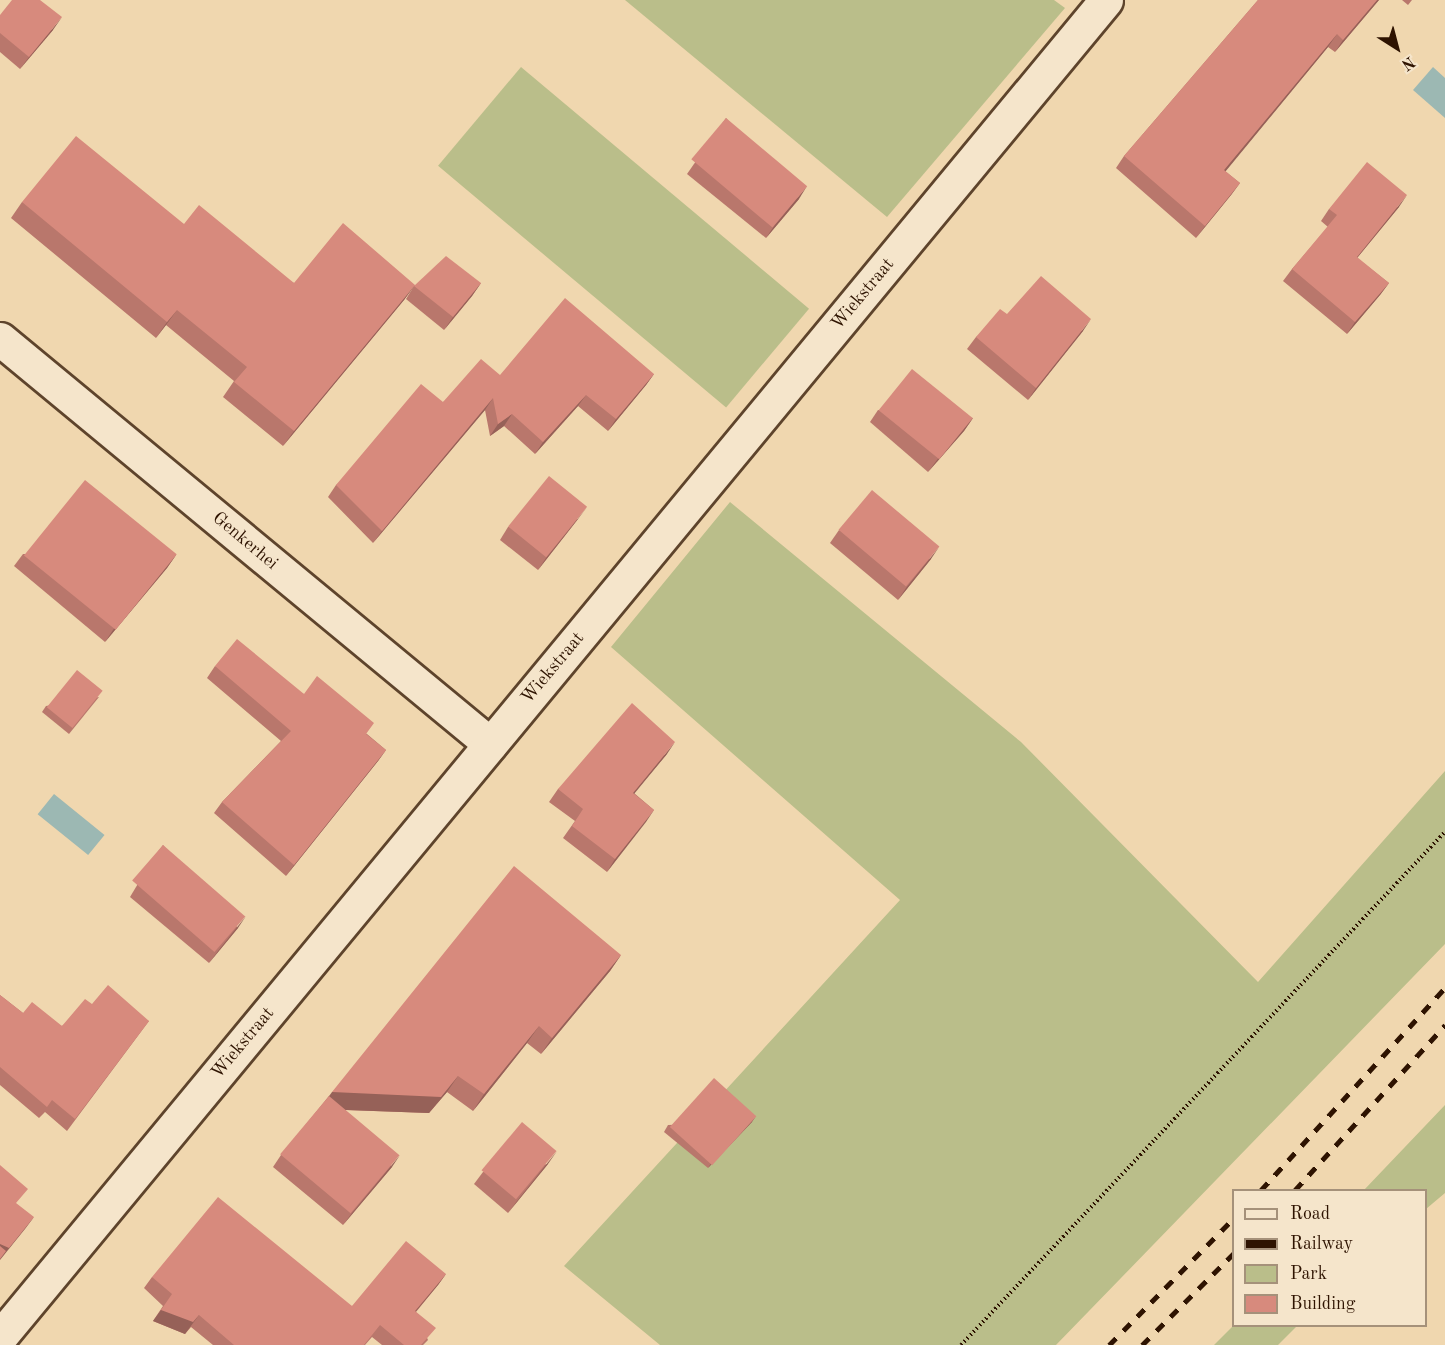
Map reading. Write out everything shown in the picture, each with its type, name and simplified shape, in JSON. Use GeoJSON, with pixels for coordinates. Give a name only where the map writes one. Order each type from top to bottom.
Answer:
{"type":"FeatureCollection","features":[{"type":"Feature","properties":{"kind":"street","name":"Wiekstraat"},"geometry":{"type":"LineString","coordinates":[[0,1337],[1106,0]]}},
{"type":"Feature","properties":{"kind":"street","name":"Genkerhei"},"geometry":{"type":"LineString","coordinates":[[0,339],[490,744]]}},
{"type":"Feature","properties":{"kind":"path"},"geometry":{"type":"LineString","coordinates":[[961,1345],[1445,832]]}},
{"type":"Feature","properties":{"kind":"green space"},"geometry":{"type":"Polygon","coordinates":[[[625,0],[1054,0],[1065,8],[887,217],[625,0]]]}},
{"type":"Feature","properties":{"kind":"green space"},"geometry":{"type":"Polygon","coordinates":[[[521,67],[809,309],[726,408],[438,166],[521,67]]]}},
{"type":"Feature","properties":{"kind":"green space"},"geometry":{"type":"Polygon","coordinates":[[[730,502],[1021,742],[1258,982],[1445,771],[1445,944],[1056,1345],[660,1345],[564,1266],[900,900],[611,647],[730,502]]]}},
{"type":"Feature","properties":{"kind":"green space"},"geometry":{"type":"Polygon","coordinates":[[[1445,1105],[1445,1193],[1427,1208],[1427,1189],[1365,1189],[1445,1105]]]}},
{"type":"Feature","properties":{"kind":"green space"},"geometry":{"type":"Polygon","coordinates":[[[1232,1327],[1296,1327],[1278,1345],[1214,1345],[1232,1327]]]}},
{"type":"Feature","properties":{"kind":"water"},"geometry":{"type":"Polygon","coordinates":[[[1433,67],[1445,78],[1445,118],[1413,90],[1433,67]]]}},
{"type":"Feature","properties":{"kind":"water"},"geometry":{"type":"Polygon","coordinates":[[[54,794],[105,835],[88,855],[38,814],[54,794]]]}},
{"type":"Feature","properties":{"kind":"building"},"geometry":{"type":"Polygon","coordinates":[[[12,0],[40,0],[62,17],[29,57],[0,33],[0,15],[12,0]]]}},
{"type":"Feature","properties":{"kind":"building"},"geometry":{"type":"Polygon","coordinates":[[[1258,0],[1377,0],[1343,40],[1337,34],[1224,170],[1240,183],[1205,226],[1124,156],[1258,0]]]}},
{"type":"Feature","properties":{"kind":"building"},"geometry":{"type":"Polygon","coordinates":[[[726,118],[807,186],[772,228],[691,159],[726,118]]]}},
{"type":"Feature","properties":{"kind":"building"},"geometry":{"type":"Polygon","coordinates":[[[76,136],[184,224],[199,205],[294,283],[343,223],[415,285],[294,431],[234,382],[247,367],[177,310],[167,322],[22,202],[76,136]]]}},
{"type":"Feature","properties":{"kind":"building"},"geometry":{"type":"Polygon","coordinates":[[[1367,162],[1407,195],[1357,257],[1389,283],[1355,322],[1292,269],[1337,215],[1329,209],[1367,162]]]}},
{"type":"Feature","properties":{"kind":"building"},"geometry":{"type":"Polygon","coordinates":[[[446,256],[481,283],[453,317],[414,286],[446,256]]]}},
{"type":"Feature","properties":{"kind":"building"},"geometry":{"type":"Polygon","coordinates":[[[1041,276],[1091,319],[1036,388],[976,337],[1000,309],[1007,314],[1041,276]]]}},
{"type":"Feature","properties":{"kind":"building"},"geometry":{"type":"Polygon","coordinates":[[[565,298],[654,374],[616,419],[586,395],[543,442],[512,414],[498,424],[493,398],[382,531],[336,485],[421,384],[443,402],[481,359],[500,375],[565,298]]]}},
{"type":"Feature","properties":{"kind":"building"},"geometry":{"type":"Polygon","coordinates":[[[912,369],[973,418],[939,459],[879,410],[912,369]]]}},
{"type":"Feature","properties":{"kind":"building"},"geometry":{"type":"Polygon","coordinates":[[[549,476],[587,507],[546,557],[508,527],[549,476]]]}},
{"type":"Feature","properties":{"kind":"building"},"geometry":{"type":"Polygon","coordinates":[[[85,480],[177,554],[116,630],[24,555],[85,480]]]}},
{"type":"Feature","properties":{"kind":"building"},"geometry":{"type":"Polygon","coordinates":[[[872,490],[939,547],[906,586],[839,530],[872,490]]]}},
{"type":"Feature","properties":{"kind":"building"},"geometry":{"type":"Polygon","coordinates":[[[237,639],[304,694],[317,676],[374,723],[366,734],[386,750],[294,865],[222,802],[291,731],[215,666],[237,639]]]}},
{"type":"Feature","properties":{"kind":"building"},"geometry":{"type":"Polygon","coordinates":[[[77,670],[103,691],[72,728],[47,707],[77,670]]]}},
{"type":"Feature","properties":{"kind":"building"},"geometry":{"type":"Polygon","coordinates":[[[632,703],[675,742],[633,793],[654,810],[615,859],[572,826],[583,809],[558,789],[632,703]]]}},
{"type":"Feature","properties":{"kind":"building"},"geometry":{"type":"Polygon","coordinates":[[[163,845],[245,917],[214,952],[132,880],[163,845]]]}},
{"type":"Feature","properties":{"kind":"building"},"geometry":{"type":"Polygon","coordinates":[[[514,866],[621,955],[552,1038],[539,1026],[484,1094],[458,1076],[441,1097],[332,1092],[514,866]]]}},
{"type":"Feature","properties":{"kind":"building"},"geometry":{"type":"Polygon","coordinates":[[[108,985],[149,1021],[75,1119],[52,1100],[47,1107],[0,1067],[0,995],[23,1013],[32,1002],[62,1026],[85,999],[92,1004],[108,985]]]}},
{"type":"Feature","properties":{"kind":"building"},"geometry":{"type":"Polygon","coordinates":[[[714,1078],[756,1116],[712,1165],[670,1127],[714,1078]]]}},
{"type":"Feature","properties":{"kind":"building"},"geometry":{"type":"Polygon","coordinates":[[[329,1096],[399,1155],[351,1213],[280,1154],[329,1096]]]}},
{"type":"Feature","properties":{"kind":"building"},"geometry":{"type":"Polygon","coordinates":[[[522,1122],[556,1151],[516,1199],[482,1170],[522,1122]]]}},
{"type":"Feature","properties":{"kind":"building"},"geometry":{"type":"Polygon","coordinates":[[[0,1165],[28,1189],[16,1203],[34,1217],[9,1248],[0,1244],[0,1165]]]}},
{"type":"Feature","properties":{"kind":"building"},"geometry":{"type":"Polygon","coordinates":[[[218,1197],[352,1306],[406,1241],[446,1274],[415,1311],[436,1328],[421,1345],[404,1345],[380,1325],[364,1345],[234,1345],[199,1315],[193,1322],[161,1310],[172,1294],[152,1277],[218,1197]]]}},
{"type":"Feature","properties":{"kind":"building"},"geometry":{"type":"Polygon","coordinates":[[[0,1246],[6,1251],[0,1259],[0,1246]]]}},
{"type":"Feature","properties":{"kind":"railway"},"geometry":{"type":"LineString","coordinates":[[1262,1189],[1445,988]]}},
{"type":"Feature","properties":{"kind":"railway"},"geometry":{"type":"LineString","coordinates":[[1296,1189],[1445,1025]]}},
{"type":"Feature","properties":{"kind":"railway"},"geometry":{"type":"LineString","coordinates":[[1109,1345],[1232,1220]]}},
{"type":"Feature","properties":{"kind":"railway"},"geometry":{"type":"LineString","coordinates":[[1142,1345],[1232,1255]]}}]}
